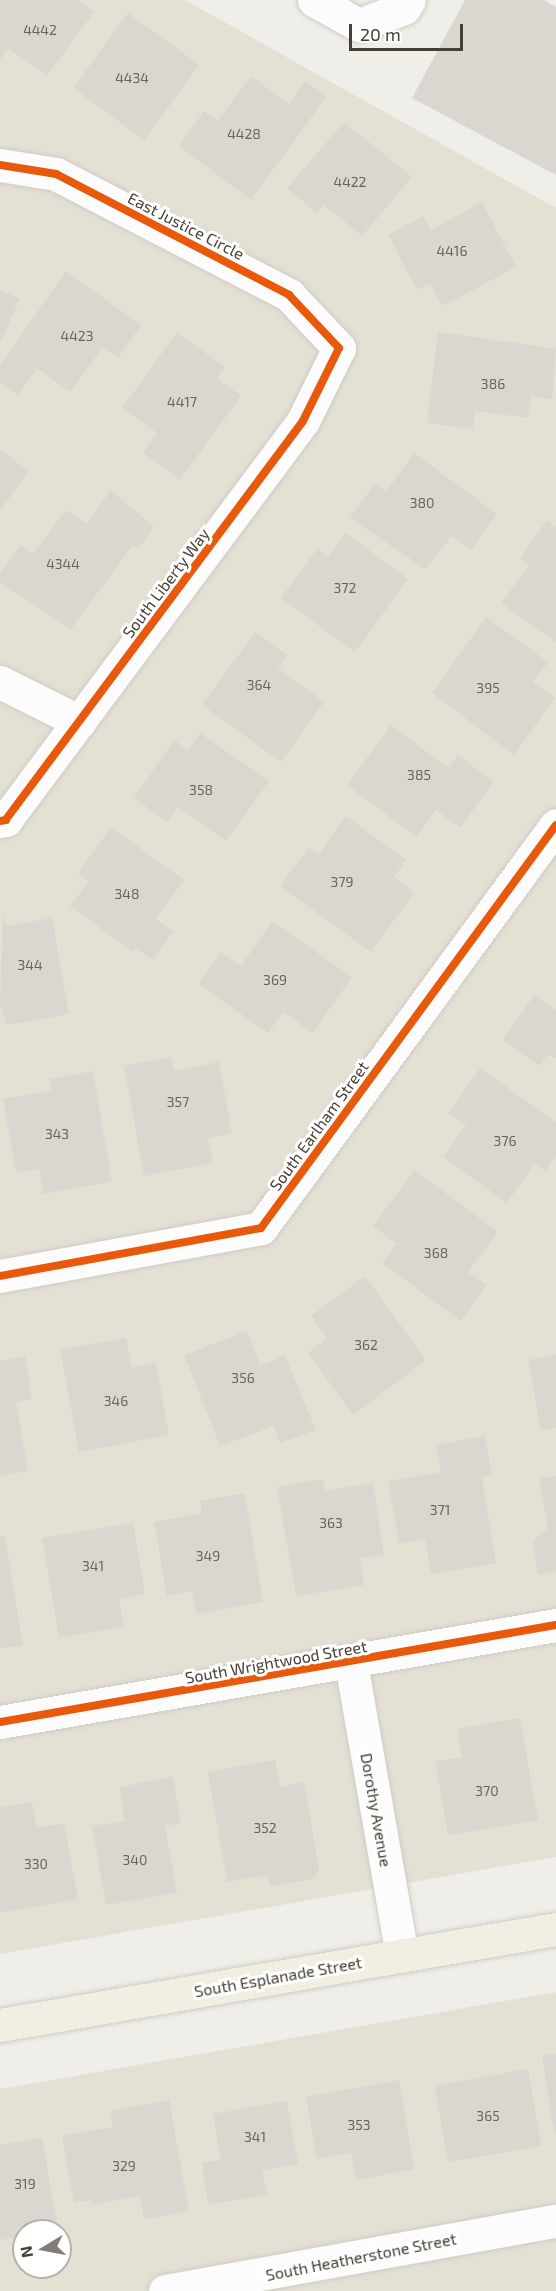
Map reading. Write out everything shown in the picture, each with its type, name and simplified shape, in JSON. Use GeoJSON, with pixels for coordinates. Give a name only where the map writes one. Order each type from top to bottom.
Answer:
{"type":"FeatureCollection","features":[{"type":"Feature","properties":{"kind":"main road","name":"South Esplanade Street"},"geometry":{"type":"LineString","coordinates":[[0,2025],[556,1929]]}},
{"type":"Feature","properties":{"kind":"street"},"geometry":{"type":"LineString","coordinates":[[314,0],[359,25],[404,8],[409,0]]}},
{"type":"Feature","properties":{"kind":"street","name":"East Justice Circle"},"geometry":{"type":"LineString","coordinates":[[0,165],[56,174],[289,295],[339,348]]}},
{"type":"Feature","properties":{"kind":"street","name":"South Liberty Way"},"geometry":{"type":"LineString","coordinates":[[0,821],[6,820],[303,421],[339,348]]}},
{"type":"Feature","properties":{"kind":"street"},"geometry":{"type":"LineString","coordinates":[[0,682],[80,722]]}},
{"type":"Feature","properties":{"kind":"street","name":"South Earlham Street"},"geometry":{"type":"LineString","coordinates":[[0,1276],[261,1228],[556,825]]}},
{"type":"Feature","properties":{"kind":"street","name":"South Wrightwood Street"},"geometry":{"type":"LineString","coordinates":[[0,1722],[351,1663],[556,1625]]}},
{"type":"Feature","properties":{"kind":"street","name":"Dorothy Avenue"},"geometry":{"type":"LineString","coordinates":[[351,1663],[402,1956]]}},
{"type":"Feature","properties":{"kind":"street","name":"South Heatherstone Street"},"geometry":{"type":"LineString","coordinates":[[165,2291],[257,2284],[556,2221]]}},
{"type":"Feature","properties":{"kind":"shaded area"},"geometry":{"type":"Polygon","coordinates":[[[0,0],[185,0],[556,208],[556,1857],[0,1954],[0,0]]]}},
{"type":"Feature","properties":{"kind":"shaded area"},"geometry":{"type":"Polygon","coordinates":[[[556,1992],[556,2291],[0,2291],[0,2089],[556,1992]]]}},
{"type":"Feature","properties":{"kind":"building"},"geometry":{"type":"Polygon","coordinates":[[[0,0],[77,0],[94,12],[47,76],[8,48],[0,60],[0,0]]]}},
{"type":"Feature","properties":{"kind":"building"},"geometry":{"type":"Polygon","coordinates":[[[465,0],[544,0],[556,7],[556,175],[412,98],[465,0]]]}},
{"type":"Feature","properties":{"kind":"building"},"geometry":{"type":"Polygon","coordinates":[[[128,13],[199,65],[145,140],[73,88],[128,13]]]}},
{"type":"Feature","properties":{"kind":"building"},"geometry":{"type":"Polygon","coordinates":[[[251,76],[289,104],[305,81],[326,97],[251,200],[179,146],[204,111],[218,121],[251,76]]]}},
{"type":"Feature","properties":{"kind":"building"},"geometry":{"type":"Polygon","coordinates":[[[344,122],[412,177],[362,236],[324,205],[317,213],[287,188],[344,122]]]}},
{"type":"Feature","properties":{"kind":"building"},"geometry":{"type":"Polygon","coordinates":[[[482,202],[516,267],[443,306],[430,283],[417,290],[388,235],[423,216],[431,230],[482,202]]]}},
{"type":"Feature","properties":{"kind":"building"},"geometry":{"type":"Polygon","coordinates":[[[66,271],[141,325],[118,358],[103,347],[70,392],[37,368],[18,395],[0,382],[0,365],[66,271]]]}},
{"type":"Feature","properties":{"kind":"building"},"geometry":{"type":"Polygon","coordinates":[[[0,290],[20,299],[0,343],[0,290]]]}},
{"type":"Feature","properties":{"kind":"building"},"geometry":{"type":"Polygon","coordinates":[[[177,332],[225,367],[217,378],[241,396],[180,480],[143,453],[157,433],[122,408],[177,332]]]}},
{"type":"Feature","properties":{"kind":"building"},"geometry":{"type":"Polygon","coordinates":[[[438,332],[556,349],[552,399],[531,396],[528,418],[475,411],[473,429],[427,423],[438,332]]]}},
{"type":"Feature","properties":{"kind":"building"},"geometry":{"type":"Polygon","coordinates":[[[0,450],[29,471],[0,511],[0,450]]]}},
{"type":"Feature","properties":{"kind":"building"},"geometry":{"type":"Polygon","coordinates":[[[414,453],[497,514],[471,550],[452,536],[425,569],[350,518],[375,483],[386,492],[414,453]]]}},
{"type":"Feature","properties":{"kind":"building"},"geometry":{"type":"Polygon","coordinates":[[[111,490],[154,527],[138,549],[133,545],[71,629],[0,583],[0,574],[21,545],[33,554],[66,510],[86,524],[111,490]]]}},
{"type":"Feature","properties":{"kind":"building"},"geometry":{"type":"Polygon","coordinates":[[[547,520],[556,527],[556,642],[501,603],[529,565],[520,558],[547,520]]]}},
{"type":"Feature","properties":{"kind":"building"},"geometry":{"type":"Polygon","coordinates":[[[346,533],[408,579],[355,652],[281,598],[317,549],[328,557],[346,533]]]}},
{"type":"Feature","properties":{"kind":"building"},"geometry":{"type":"Polygon","coordinates":[[[486,617],[548,662],[533,682],[555,698],[514,755],[432,693],[486,617]]]}},
{"type":"Feature","properties":{"kind":"building"},"geometry":{"type":"Polygon","coordinates":[[[255,632],[287,655],[278,668],[324,702],[281,762],[202,705],[255,632]]]}},
{"type":"Feature","properties":{"kind":"building"},"geometry":{"type":"Polygon","coordinates":[[[391,725],[448,768],[458,755],[494,782],[460,828],[436,810],[416,837],[347,785],[391,725]]]}},
{"type":"Feature","properties":{"kind":"building"},"geometry":{"type":"Polygon","coordinates":[[[200,733],[269,781],[226,841],[178,807],[167,822],[134,798],[174,740],[188,750],[200,733]]]}},
{"type":"Feature","properties":{"kind":"building"},"geometry":{"type":"Polygon","coordinates":[[[346,816],[406,860],[394,877],[414,893],[371,952],[280,886],[308,848],[318,855],[346,816]]]}},
{"type":"Feature","properties":{"kind":"building"},"geometry":{"type":"Polygon","coordinates":[[[111,827],[184,880],[156,919],[173,932],[152,960],[136,948],[133,952],[70,906],[89,881],[78,873],[111,827]]]}},
{"type":"Feature","properties":{"kind":"building"},"geometry":{"type":"Polygon","coordinates":[[[3,910],[6,926],[52,918],[69,1014],[7,1025],[0,1004],[3,910]]]}},
{"type":"Feature","properties":{"kind":"building"},"geometry":{"type":"Polygon","coordinates":[[[272,921],[352,977],[313,1033],[283,1012],[268,1033],[198,984],[220,952],[241,966],[272,921]]]}},
{"type":"Feature","properties":{"kind":"building"},"geometry":{"type":"Polygon","coordinates":[[[535,994],[556,1010],[556,1059],[548,1054],[540,1066],[502,1040],[535,994]]]}},
{"type":"Feature","properties":{"kind":"building"},"geometry":{"type":"Polygon","coordinates":[[[171,1057],[174,1071],[219,1062],[232,1133],[208,1138],[213,1163],[144,1176],[124,1066],[171,1057]]]}},
{"type":"Feature","properties":{"kind":"building"},"geometry":{"type":"Polygon","coordinates":[[[480,1068],[556,1122],[556,1156],[545,1171],[535,1163],[507,1203],[443,1157],[466,1125],[448,1114],[480,1068]]]}},
{"type":"Feature","properties":{"kind":"building"},"geometry":{"type":"Polygon","coordinates":[[[93,1071],[112,1182],[43,1194],[39,1169],[16,1173],[3,1099],[52,1091],[49,1079],[93,1071]]]}},
{"type":"Feature","properties":{"kind":"building"},"geometry":{"type":"Polygon","coordinates":[[[415,1170],[498,1232],[468,1272],[487,1285],[461,1321],[382,1263],[397,1244],[373,1226],[415,1170]]]}},
{"type":"Feature","properties":{"kind":"building"},"geometry":{"type":"Polygon","coordinates":[[[365,1276],[426,1360],[353,1415],[308,1353],[327,1338],[311,1316],[365,1276]]]}},
{"type":"Feature","properties":{"kind":"building"},"geometry":{"type":"Polygon","coordinates":[[[247,1331],[260,1365],[285,1356],[316,1430],[280,1443],[274,1426],[220,1446],[184,1355],[247,1331]]]}},
{"type":"Feature","properties":{"kind":"building"},"geometry":{"type":"Polygon","coordinates":[[[126,1338],[132,1367],[156,1363],[169,1435],[79,1452],[60,1349],[126,1338]]]}},
{"type":"Feature","properties":{"kind":"building"},"geometry":{"type":"Polygon","coordinates":[[[556,1355],[556,1428],[541,1431],[528,1360],[556,1355]]]}},
{"type":"Feature","properties":{"kind":"building"},"geometry":{"type":"Polygon","coordinates":[[[25,1356],[32,1399],[16,1402],[28,1471],[0,1476],[0,1361],[25,1356]]]}},
{"type":"Feature","properties":{"kind":"building"},"geometry":{"type":"Polygon","coordinates":[[[485,1436],[492,1475],[482,1477],[496,1563],[431,1574],[425,1539],[399,1544],[388,1481],[441,1472],[436,1445],[485,1436]]]}},
{"type":"Feature","properties":{"kind":"building"},"geometry":{"type":"Polygon","coordinates":[[[556,1476],[556,1571],[538,1575],[533,1541],[548,1528],[539,1479],[556,1476]]]}},
{"type":"Feature","properties":{"kind":"building"},"geometry":{"type":"Polygon","coordinates":[[[323,1479],[325,1491],[373,1483],[384,1555],[360,1558],[364,1585],[296,1596],[277,1487],[323,1479]]]}},
{"type":"Feature","properties":{"kind":"building"},"geometry":{"type":"Polygon","coordinates":[[[245,1493],[263,1602],[197,1614],[192,1591],[167,1596],[154,1522],[202,1513],[200,1501],[245,1493]]]}},
{"type":"Feature","properties":{"kind":"building"},"geometry":{"type":"Polygon","coordinates":[[[133,1523],[145,1594],[119,1599],[124,1627],[59,1638],[42,1538],[133,1523]]]}},
{"type":"Feature","properties":{"kind":"building"},"geometry":{"type":"Polygon","coordinates":[[[5,1535],[23,1645],[0,1648],[0,1536],[5,1535]]]}},
{"type":"Feature","properties":{"kind":"building"},"geometry":{"type":"Polygon","coordinates":[[[520,1718],[538,1820],[448,1835],[435,1761],[462,1757],[457,1729],[520,1718]]]}},
{"type":"Feature","properties":{"kind":"building"},"geometry":{"type":"Polygon","coordinates":[[[275,1760],[280,1787],[304,1782],[319,1870],[313,1879],[270,1886],[268,1875],[227,1882],[208,1772],[275,1760]]]}},
{"type":"Feature","properties":{"kind":"building"},"geometry":{"type":"Polygon","coordinates":[[[173,1777],[181,1823],[165,1826],[177,1893],[106,1905],[92,1826],[125,1821],[119,1787],[173,1777]]]}},
{"type":"Feature","properties":{"kind":"building"},"geometry":{"type":"Polygon","coordinates":[[[32,1802],[37,1828],[64,1823],[78,1899],[0,1913],[0,1807],[32,1802]]]}},
{"type":"Feature","properties":{"kind":"building"},"geometry":{"type":"Polygon","coordinates":[[[556,2054],[556,2132],[554,2133],[542,2056],[556,2054]]]}},
{"type":"Feature","properties":{"kind":"building"},"geometry":{"type":"Polygon","coordinates":[[[528,2069],[542,2146],[448,2162],[434,2085],[528,2069]]]}},
{"type":"Feature","properties":{"kind":"building"},"geometry":{"type":"Polygon","coordinates":[[[399,2080],[414,2169],[356,2180],[351,2153],[317,2159],[306,2097],[399,2080]]]}},
{"type":"Feature","properties":{"kind":"building"},"geometry":{"type":"Polygon","coordinates":[[[169,2100],[189,2211],[144,2219],[140,2196],[92,2205],[91,2200],[74,2203],[62,2136],[113,2127],[110,2111],[169,2100]]]}},
{"type":"Feature","properties":{"kind":"building"},"geometry":{"type":"Polygon","coordinates":[[[287,2101],[298,2164],[262,2170],[267,2195],[208,2205],[202,2163],[221,2160],[213,2114],[287,2101]]]}},
{"type":"Feature","properties":{"kind":"building"},"geometry":{"type":"Polygon","coordinates":[[[42,2138],[56,2219],[12,2219],[12,2237],[0,2240],[0,2145],[42,2138]]]}},
{"type":"Feature","properties":{"kind":"cycle path"},"geometry":{"type":"LineString","coordinates":[[0,165],[56,174],[289,295],[339,348],[303,421],[6,820],[0,821]]}},
{"type":"Feature","properties":{"kind":"cycle path"},"geometry":{"type":"LineString","coordinates":[[0,1276],[261,1228],[556,825]]}},
{"type":"Feature","properties":{"kind":"cycle path"},"geometry":{"type":"LineString","coordinates":[[0,1722],[556,1625]]}}]}
